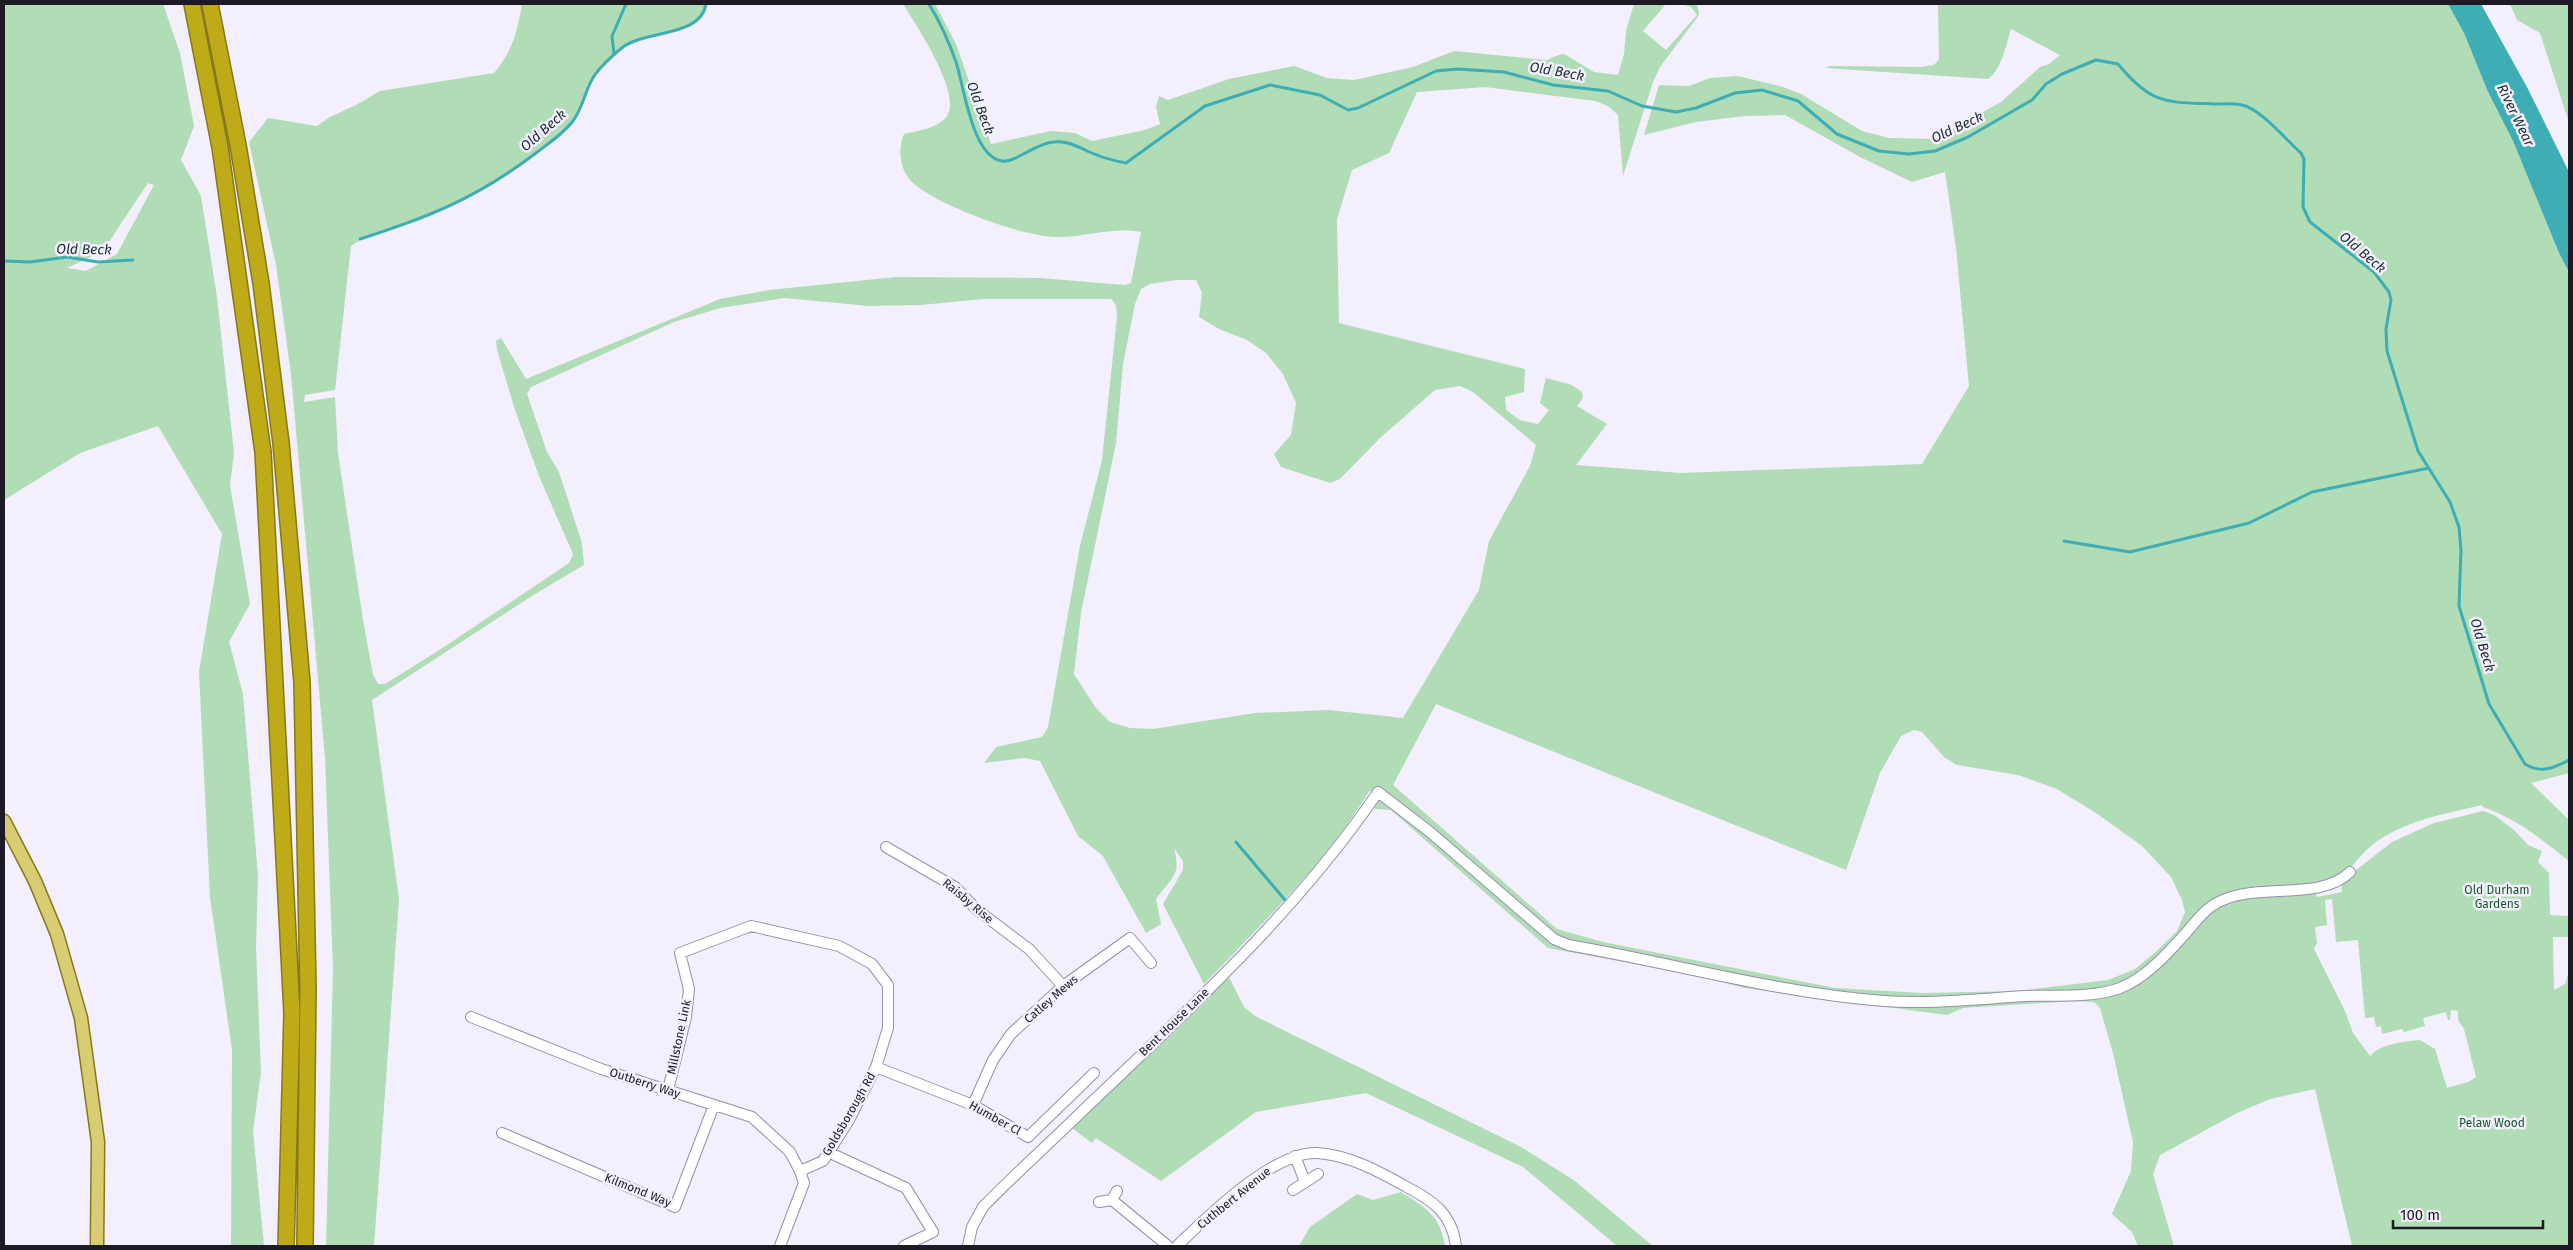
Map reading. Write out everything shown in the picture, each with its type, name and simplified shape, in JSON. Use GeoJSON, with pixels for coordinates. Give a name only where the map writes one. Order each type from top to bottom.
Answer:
{"type":"FeatureCollection","features":[{"type":"Feature","properties":{"kind":"highway"},"geometry":{"type":"LineString","coordinates":[[192,4],[220,147],[263,452],[292,1013],[286,1246]]}},
{"type":"Feature","properties":{"kind":"highway"},"geometry":{"type":"LineString","coordinates":[[210,4],[238,145],[261,283],[281,443],[302,682],[308,989],[305,1246]]}},
{"type":"Feature","properties":{"kind":"main road"},"geometry":{"type":"LineString","coordinates":[[4,821],[35,881],[57,934],[81,1018],[98,1142],[98,1246]]}},
{"type":"Feature","properties":{"kind":"street","name":"Bent House Lane"},"geometry":{"type":"LineString","coordinates":[[968,1246],[972,1227],[983,1207],[1226,971],[1306,888],[1355,827],[1378,792],[1430,832],[1554,939],[1568,945],[1828,996],[1886,1001],[1961,1000],[2112,991],[2135,981],[2187,932],[2202,913],[2231,896],[2250,892],[2306,888],[2341,881],[2350,872]]}},
{"type":"Feature","properties":{"kind":"street","name":"Raisby Rise"},"geometry":{"type":"LineString","coordinates":[[886,847],[955,887],[976,909],[1029,949],[1063,986]]}},
{"type":"Feature","properties":{"kind":"street","name":"Goldsborough Rd"},"geometry":{"type":"LineString","coordinates":[[680,954],[751,926],[839,946],[872,964],[888,985],[888,1028],[876,1067],[849,1120],[823,1160],[800,1171]]}},
{"type":"Feature","properties":{"kind":"street","name":"Catley Mews"},"geometry":{"type":"LineString","coordinates":[[973,1105],[993,1060],[1011,1034],[1063,986],[1130,938],[1151,963]]}},
{"type":"Feature","properties":{"kind":"street","name":"Millstone Link"},"geometry":{"type":"LineString","coordinates":[[668,1090],[686,1017],[689,989],[680,954]]}},
{"type":"Feature","properties":{"kind":"street","name":"Outberry Way"},"geometry":{"type":"LineString","coordinates":[[471,1017],[600,1069],[752,1117],[790,1152],[800,1171]]}},
{"type":"Feature","properties":{"kind":"street","name":"Humber Cl"},"geometry":{"type":"LineString","coordinates":[[876,1067],[973,1105],[1028,1137],[1094,1073]]}},
{"type":"Feature","properties":{"kind":"street","name":"Kilmond Way"},"geometry":{"type":"LineString","coordinates":[[502,1132],[675,1207],[714,1105]]}},
{"type":"Feature","properties":{"kind":"street"},"geometry":{"type":"LineString","coordinates":[[828,1152],[906,1188],[933,1232],[904,1246]]}},
{"type":"Feature","properties":{"kind":"street"},"geometry":{"type":"LineString","coordinates":[[1305,1182],[1300,1155],[1317,1153],[1350,1159],[1380,1172],[1432,1200],[1444,1214],[1455,1238],[1456,1246]]}},
{"type":"Feature","properties":{"kind":"street","name":"Cuthbert Avenue"},"geometry":{"type":"LineString","coordinates":[[1177,1246],[1237,1192],[1279,1163],[1300,1155]]}},
{"type":"Feature","properties":{"kind":"street"},"geometry":{"type":"LineString","coordinates":[[780,1246],[804,1183],[800,1171]]}},
{"type":"Feature","properties":{"kind":"street"},"geometry":{"type":"LineString","coordinates":[[1293,1190],[1318,1174]]}},
{"type":"Feature","properties":{"kind":"street"},"geometry":{"type":"LineString","coordinates":[[1099,1202],[1115,1196],[1168,1246]]}},
{"type":"Feature","properties":{"kind":"green space"},"geometry":{"type":"Polygon","coordinates":[[[4,4],[163,4],[180,53],[194,126],[181,160],[201,196],[217,297],[234,453],[230,485],[250,604],[229,642],[243,694],[258,876],[256,948],[261,1072],[253,1131],[264,1246],[231,1246],[232,1050],[210,897],[199,672],[222,534],[158,426],[80,453],[4,500],[4,4]],[[148,183],[103,251],[67,268],[86,271],[117,254],[154,185],[148,183]]]}},
{"type":"Feature","properties":{"kind":"green space"},"geometry":{"type":"Polygon","coordinates":[[[522,4],[706,4],[702,14],[695,22],[685,28],[636,41],[626,45],[613,55],[600,68],[590,84],[569,126],[530,159],[494,183],[457,204],[418,221],[366,237],[351,246],[335,390],[305,395],[304,402],[335,397],[338,453],[363,620],[373,675],[378,684],[385,684],[441,649],[569,563],[573,554],[539,476],[515,410],[497,350],[496,341],[501,338],[526,379],[720,299],[769,290],[896,277],[1040,278],[1125,285],[1131,283],[1141,232],[1111,231],[1062,237],[1028,233],[962,211],[925,192],[913,183],[905,173],[901,160],[900,153],[904,134],[939,123],[947,116],[950,105],[943,76],[927,43],[903,4],[935,4],[956,44],[991,144],[1051,131],[1075,133],[1092,141],[1145,130],[1160,124],[1156,107],[1159,96],[1168,100],[1229,79],[1294,66],[1327,78],[1354,80],[1413,67],[1454,51],[1547,60],[1561,54],[1566,55],[1594,72],[1618,75],[1624,54],[1626,31],[1634,4],[1666,4],[1643,31],[1666,50],[1697,15],[1691,7],[1681,4],[1697,4],[1699,15],[1660,67],[1653,82],[1623,176],[1618,115],[1608,106],[1595,101],[1485,87],[1417,92],[1389,153],[1352,170],[1337,219],[1339,323],[1525,369],[1524,392],[1505,397],[1506,410],[1520,420],[1538,424],[1549,410],[1540,403],[1546,378],[1572,385],[1582,392],[1583,398],[1577,406],[1607,424],[1576,465],[1681,473],[1922,464],[1969,386],[1956,248],[1945,172],[1912,182],[1860,157],[1785,115],[1745,116],[1696,122],[1644,135],[1659,85],[1689,86],[1710,78],[1738,76],[1783,87],[1801,94],[1862,131],[1889,138],[1934,139],[2001,102],[2040,67],[2049,64],[2060,55],[2011,29],[2000,63],[1993,75],[1988,79],[1825,68],[1830,66],[1921,67],[1934,65],[1939,59],[1938,4],[2448,4],[2464,33],[2488,92],[2513,141],[2559,253],[2569,272],[2569,773],[2531,783],[2569,820],[2569,861],[2528,830],[2482,805],[2439,815],[2396,830],[2383,837],[2368,849],[2348,871],[2355,871],[2392,842],[2434,823],[2483,811],[2494,815],[2514,830],[2528,845],[2542,851],[2538,862],[2549,873],[2550,915],[2569,916],[2569,937],[2553,937],[2554,990],[2565,984],[2569,971],[2569,1246],[2352,1246],[2315,1089],[2270,1099],[2237,1113],[2160,1155],[2153,1174],[2174,1246],[2138,1246],[2132,1232],[2112,1214],[2131,1171],[2133,1142],[2113,1053],[2100,1008],[2094,1002],[2075,1001],[1963,1008],[1947,1015],[1744,988],[1700,976],[1548,948],[1391,810],[1375,809],[1370,790],[1353,817],[1314,867],[1271,915],[1204,984],[1163,904],[1183,870],[1183,861],[1174,848],[1176,870],[1171,880],[1156,899],[1161,924],[1146,933],[1103,856],[1078,836],[1040,761],[1025,758],[984,763],[996,747],[1042,737],[1048,727],[1080,546],[1102,460],[1117,317],[1116,305],[1111,299],[983,299],[921,305],[869,306],[785,298],[720,308],[674,322],[531,387],[527,394],[547,452],[559,472],[582,543],[584,565],[535,594],[372,700],[399,899],[374,1246],[326,1246],[333,968],[325,758],[291,374],[276,265],[249,142],[268,118],[317,126],[330,117],[380,91],[494,73],[510,49],[516,33],[522,4]],[[1176,280],[1150,284],[1141,289],[1135,304],[1123,364],[1116,443],[1081,613],[1074,674],[1096,708],[1110,722],[1130,728],[1153,729],[1255,713],[1329,710],[1403,718],[1479,590],[1489,541],[1530,466],[1536,445],[1473,392],[1460,386],[1435,390],[1380,438],[1340,479],[1330,483],[1281,467],[1274,454],[1291,435],[1296,403],[1283,374],[1266,353],[1247,340],[1219,329],[1199,317],[1202,293],[1196,280],[1176,280]],[[1436,704],[1393,785],[1557,929],[1603,942],[1835,988],[1923,993],[2017,991],[2108,980],[2135,969],[2158,950],[2177,931],[2185,912],[2182,900],[2171,877],[2142,846],[2096,813],[2057,789],[2018,775],[1957,765],[1944,757],[1922,732],[1914,730],[1901,736],[1880,773],[1846,870],[1436,704]],[[2341,881],[2313,887],[2317,897],[2342,892],[2341,881]],[[2332,899],[2325,900],[2327,925],[2315,927],[2317,943],[2314,949],[2345,1011],[2353,1033],[2370,1056],[2380,1048],[2420,1040],[2435,1049],[2447,1088],[2468,1082],[2476,1077],[2464,1029],[2458,1020],[2458,1011],[2451,1010],[2450,1020],[2448,1020],[2446,1012],[2423,1018],[2425,1026],[2404,1032],[2402,1029],[2382,1034],[2381,1026],[2376,1027],[2374,1017],[2365,1018],[2358,940],[2336,942],[2332,899]]]}},
{"type":"Feature","properties":{"kind":"green space"},"geometry":{"type":"Polygon","coordinates":[[[2510,4],[2569,4],[2569,123],[2540,33],[2517,20],[2510,4]]]}},
{"type":"Feature","properties":{"kind":"green space"},"geometry":{"type":"Polygon","coordinates":[[[1229,977],[1244,1007],[1255,1016],[1523,1148],[1575,1181],[1653,1246],[1617,1246],[1523,1167],[1366,1093],[1256,1112],[1161,1181],[1096,1138],[1092,1143],[1072,1128],[1229,977]]]}},
{"type":"Feature","properties":{"kind":"green space"},"geometry":{"type":"Polygon","coordinates":[[[1401,1192],[1430,1213],[1440,1227],[1445,1246],[1299,1246],[1310,1227],[1357,1194],[1373,1200],[1401,1192]]]}},
{"type":"Feature","properties":{"kind":"water","name":"River Wear"},"geometry":{"type":"Polygon","coordinates":[[[2448,4],[2481,4],[2528,89],[2569,172],[2569,272],[2559,253],[2513,141],[2488,92],[2464,33],[2448,4]]]}},
{"type":"Feature","properties":{"kind":"waterway"},"geometry":{"type":"LineString","coordinates":[[614,54],[612,36],[626,4]]}},
{"type":"Feature","properties":{"kind":"waterway","name":"Old Beck"},"geometry":{"type":"LineString","coordinates":[[360,239],[408,223],[452,205],[514,169],[569,126],[576,116],[594,76],[623,47],[645,38],[684,28],[702,15],[706,4]]}},
{"type":"Feature","properties":{"kind":"waterway","name":"Old Beck"},"geometry":{"type":"LineString","coordinates":[[929,4],[941,25],[953,55],[976,134],[983,147],[992,157],[1002,161],[1013,159],[1047,143],[1066,142],[1104,158],[1126,163],[1205,106],[1270,85],[1320,95],[1348,110],[1358,108],[1436,71],[1457,69],[1504,72],[1553,85],[1608,91],[1642,106],[1676,112],[1696,108],[1735,93],[1762,90],[1798,101],[1837,134],[1879,151],[1909,154],[1935,151],[1968,137],[2032,100],[2046,84],[2062,74],[2096,60],[2118,64],[2140,87],[2160,99],[2184,103],[2235,104],[2249,108],[2257,112],[2301,153],[2304,159],[2303,207],[2310,222],[2374,272],[2389,292],[2391,300],[2386,329],[2387,351],[2418,451],[2450,502],[2459,527],[2461,550],[2459,606],[2489,704],[2525,764],[2537,769],[2547,769],[2569,760]]}},
{"type":"Feature","properties":{"kind":"waterway","name":"Old Beck"},"geometry":{"type":"LineString","coordinates":[[4,261],[30,262],[67,257],[98,262],[133,260]]}},
{"type":"Feature","properties":{"kind":"waterway"},"geometry":{"type":"LineString","coordinates":[[2064,541],[2130,552],[2249,523],[2312,492],[2429,468]]}},
{"type":"Feature","properties":{"kind":"waterway"},"geometry":{"type":"LineString","coordinates":[[1236,842],[1285,900]]}},
{"type":"Feature","properties":{"kind":"park label","name":"Old Durham Gardens"},"geometry":{"type":"Point","coordinates":[2497,897]}},
{"type":"Feature","properties":{"kind":"park label","name":"Pelaw Wood"},"geometry":{"type":"Point","coordinates":[2492,1123]}}]}
